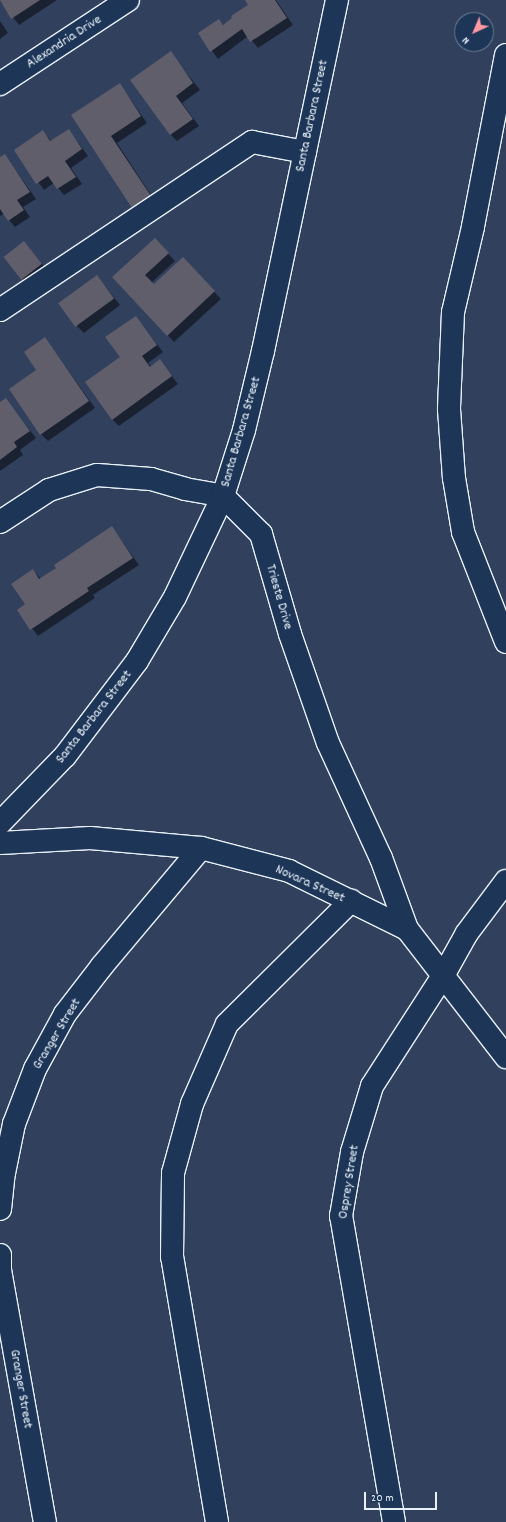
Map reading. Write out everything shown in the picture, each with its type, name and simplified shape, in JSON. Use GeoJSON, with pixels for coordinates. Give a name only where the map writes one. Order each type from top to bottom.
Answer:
{"type":"FeatureCollection","features":[{"type":"Feature","properties":{"kind":"street","name":"Alexandria Drive"},"geometry":{"type":"LineString","coordinates":[[0,84],[128,0]]}},
{"type":"Feature","properties":{"kind":"street","name":"Santa Barbara Street"},"geometry":{"type":"LineString","coordinates":[[0,823],[65,756],[137,662],[175,596],[223,496],[237,456],[251,404],[337,0]]}},
{"type":"Feature","properties":{"kind":"street"},"geometry":{"type":"LineString","coordinates":[[506,55],[473,227],[453,312],[449,409],[454,478],[463,532],[506,642]]}},
{"type":"Feature","properties":{"kind":"street"},"geometry":{"type":"LineString","coordinates":[[0,310],[252,142],[304,152]]}},
{"type":"Feature","properties":{"kind":"street"},"geometry":{"type":"LineString","coordinates":[[0,522],[49,490],[97,475],[151,478],[186,489],[223,496]]}},
{"type":"Feature","properties":{"kind":"street","name":"Trieste Drive"},"geometry":{"type":"LineString","coordinates":[[223,496],[261,534],[290,634],[328,743],[381,858],[407,929]]}},
{"type":"Feature","properties":{"kind":"street","name":"Novara Street"},"geometry":{"type":"LineString","coordinates":[[0,843],[90,838],[201,848],[289,871],[407,929],[506,1058]]}},
{"type":"Feature","properties":{"kind":"street","name":"Granger Street"},"geometry":{"type":"LineString","coordinates":[[0,1209],[4,1173],[14,1124],[35,1069],[65,1014],[102,966],[201,848]]}},
{"type":"Feature","properties":{"kind":"street","name":"Osprey Street"},"geometry":{"type":"LineString","coordinates":[[394,1522],[341,1216],[352,1152],[372,1086],[443,976],[467,933],[506,881]]}},
{"type":"Feature","properties":{"kind":"street"},"geometry":{"type":"LineString","coordinates":[[217,1522],[172,1257],[173,1173],[192,1104],[227,1024],[351,901]]}},
{"type":"Feature","properties":{"kind":"street","name":"Granger Street"},"geometry":{"type":"LineString","coordinates":[[0,1255],[0,1270],[45,1522]]}},
{"type":"Feature","properties":{"kind":"building"},"geometry":{"type":"Polygon","coordinates":[[[0,0],[40,0],[11,19],[0,0]]]}},
{"type":"Feature","properties":{"kind":"building"},"geometry":{"type":"Polygon","coordinates":[[[245,0],[275,0],[287,18],[250,42],[242,29],[210,52],[198,33],[219,19],[223,25],[232,18],[231,16],[248,5],[245,0]]]}},
{"type":"Feature","properties":{"kind":"building"},"geometry":{"type":"Polygon","coordinates":[[[171,51],[193,83],[176,96],[193,119],[170,135],[130,80],[171,51]]]}},
{"type":"Feature","properties":{"kind":"building"},"geometry":{"type":"Polygon","coordinates":[[[120,83],[141,116],[111,136],[151,196],[132,208],[71,115],[120,83]]]}},
{"type":"Feature","properties":{"kind":"building"},"geometry":{"type":"Polygon","coordinates":[[[69,129],[82,149],[65,161],[76,177],[57,189],[48,176],[36,184],[14,150],[43,130],[50,141],[69,129]]]}},
{"type":"Feature","properties":{"kind":"building"},"geometry":{"type":"Polygon","coordinates":[[[5,154],[30,192],[17,200],[24,210],[8,221],[0,209],[0,157],[5,154]]]}},
{"type":"Feature","properties":{"kind":"building"},"geometry":{"type":"Polygon","coordinates":[[[155,238],[169,253],[145,275],[154,284],[183,257],[215,291],[167,336],[112,277],[155,238]]]}},
{"type":"Feature","properties":{"kind":"building"},"geometry":{"type":"Polygon","coordinates":[[[24,241],[42,264],[21,280],[4,257],[24,241]]]}},
{"type":"Feature","properties":{"kind":"building"},"geometry":{"type":"Polygon","coordinates":[[[97,275],[114,298],[75,327],[58,303],[97,275]]]}},
{"type":"Feature","properties":{"kind":"building"},"geometry":{"type":"Polygon","coordinates":[[[136,316],[157,345],[142,356],[150,367],[160,359],[172,376],[112,420],[85,382],[120,357],[105,337],[136,316]]]}},
{"type":"Feature","properties":{"kind":"building"},"geometry":{"type":"Polygon","coordinates":[[[45,337],[89,401],[40,435],[9,389],[36,370],[24,352],[45,337]]]}},
{"type":"Feature","properties":{"kind":"building"},"geometry":{"type":"Polygon","coordinates":[[[6,398],[30,431],[14,442],[17,447],[0,460],[0,402],[6,398]]]}},
{"type":"Feature","properties":{"kind":"building"},"geometry":{"type":"Polygon","coordinates":[[[112,526],[133,558],[87,588],[89,591],[30,630],[17,610],[25,604],[11,584],[33,569],[39,579],[56,568],[54,565],[112,526]]]}}]}
